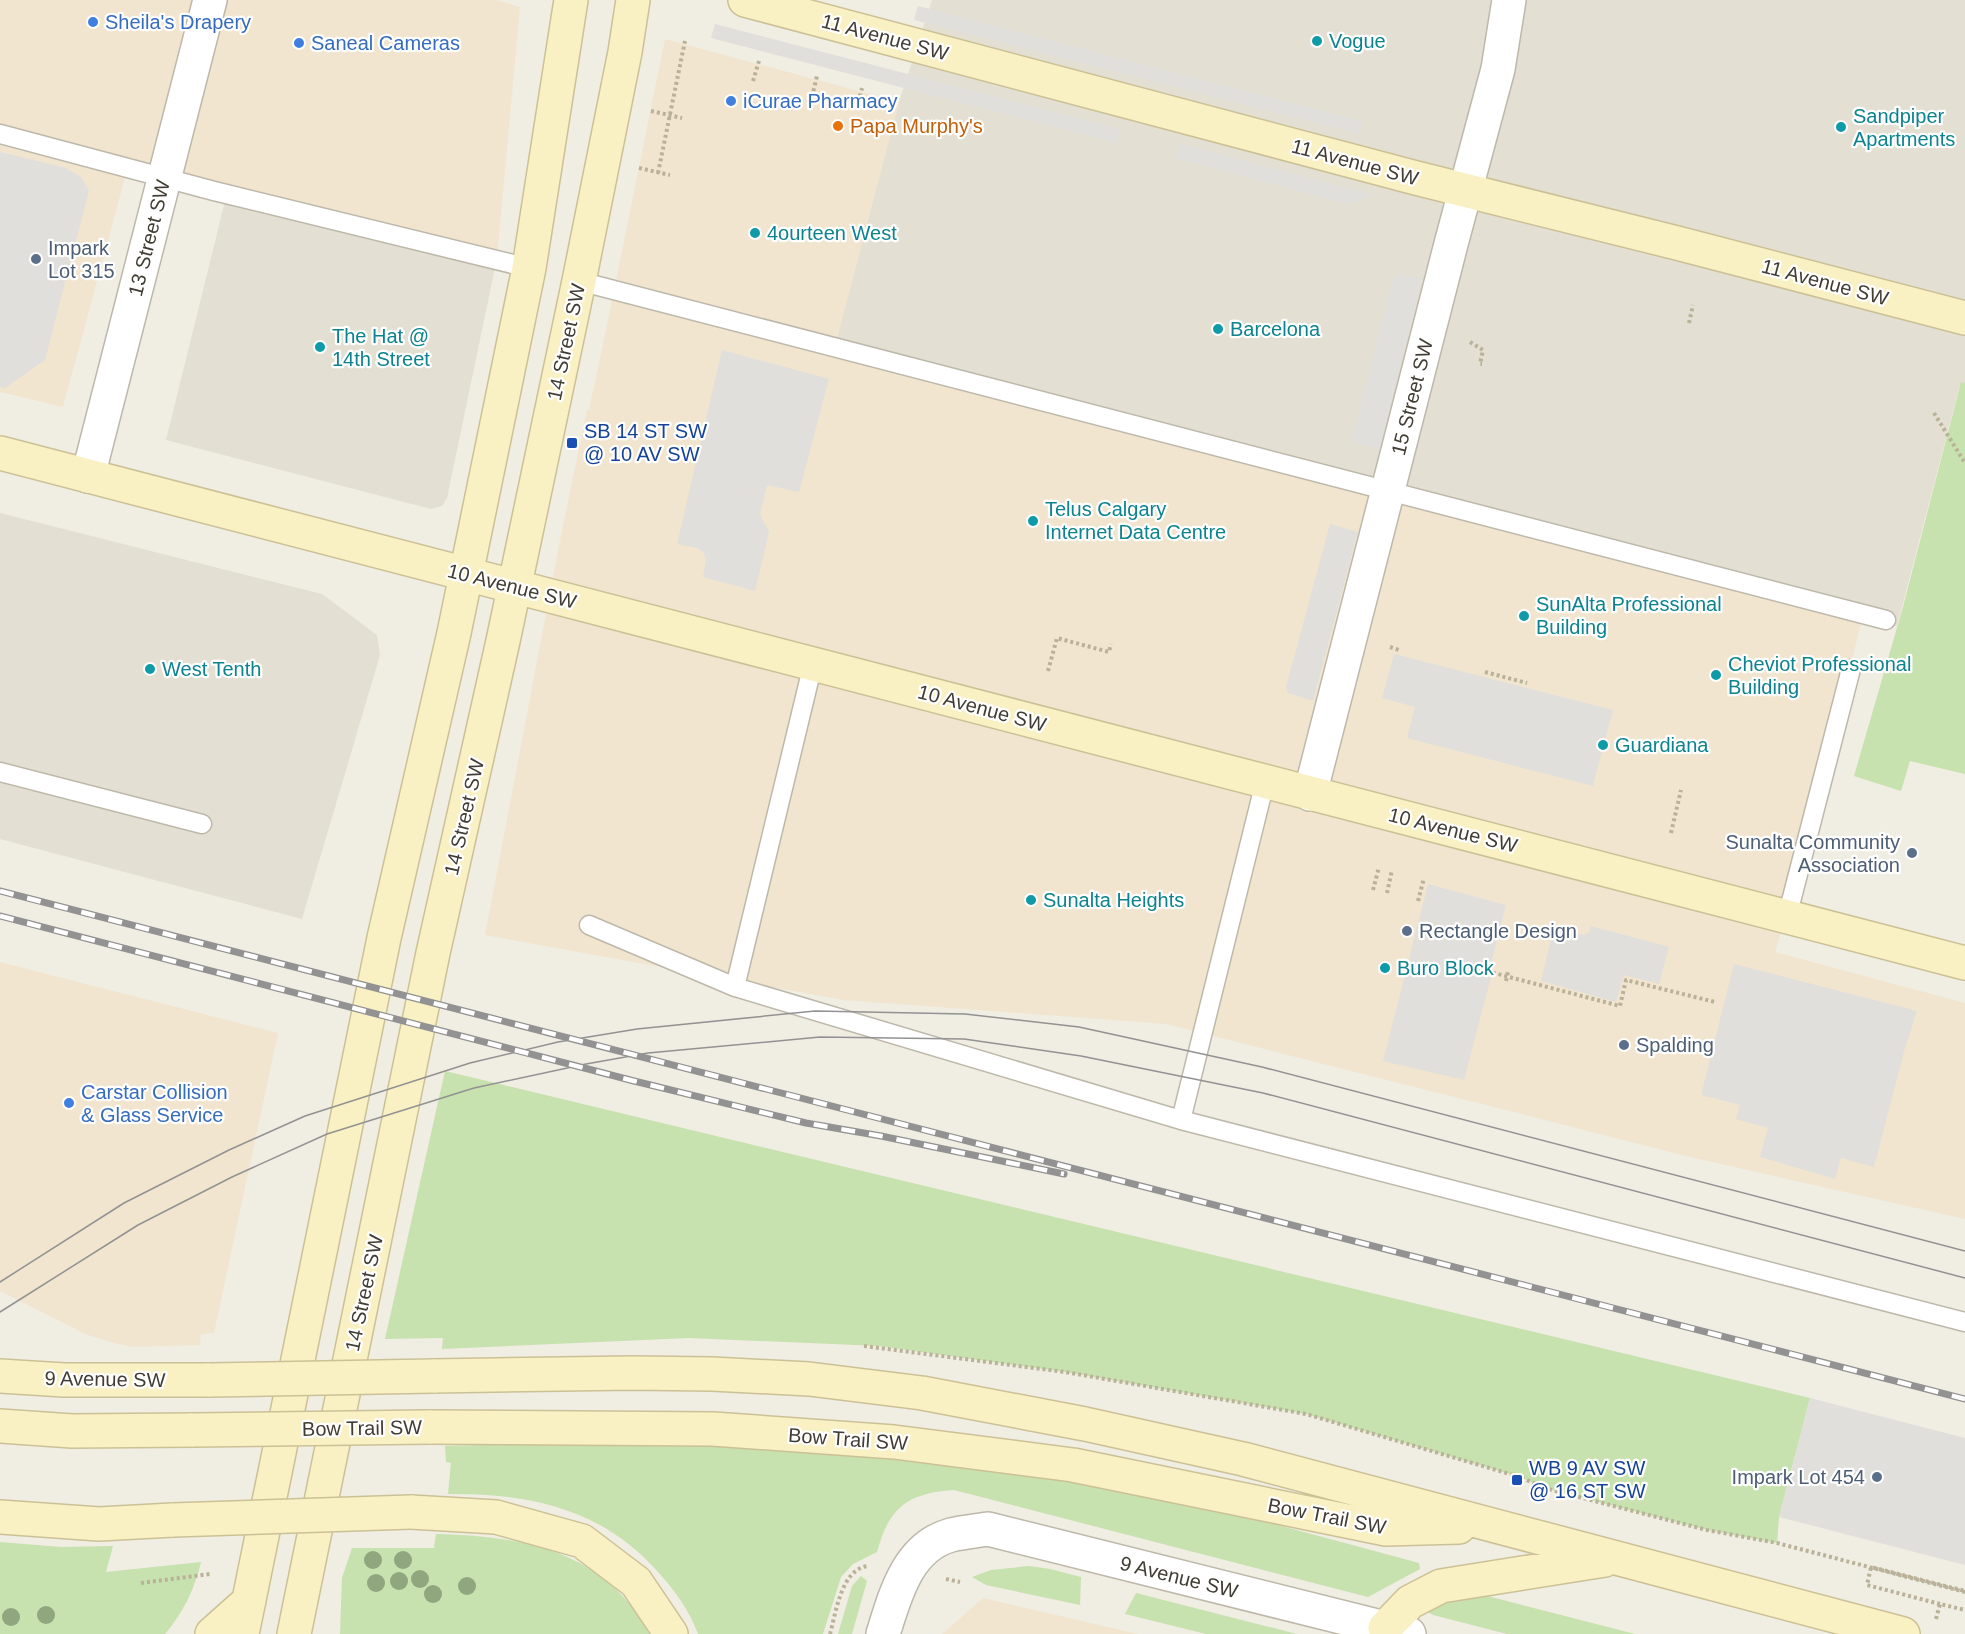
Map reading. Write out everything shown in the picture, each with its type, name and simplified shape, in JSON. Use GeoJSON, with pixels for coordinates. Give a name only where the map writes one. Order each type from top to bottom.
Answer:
{"type":"FeatureCollection","features":[{"type":"Feature","properties":{"kind":"main road"},"geometry":{"type":"LineString","coordinates":[[242,1634],[384,938],[466,574],[529,268],[571,0]]}},
{"type":"Feature","properties":{"kind":"main road","name":"14 Street SW"},"geometry":{"type":"LineString","coordinates":[[294,1634],[433,953],[579,281],[625,52],[633,0]]}},
{"type":"Feature","properties":{"kind":"main road","name":"11 Avenue SW"},"geometry":{"type":"LineString","coordinates":[[745,0],[1466,191],[1965,318]]}},
{"type":"Feature","properties":{"kind":"main road","name":"10 Avenue SW"},"geometry":{"type":"LineString","coordinates":[[0,453],[1965,963]]}},
{"type":"Feature","properties":{"kind":"main road","name":"Bow Trail SW"},"geometry":{"type":"LineString","coordinates":[[210,1380],[632,1373],[712,1374],[809,1379],[922,1393],[1085,1424],[1243,1459],[1619,1558],[1847,1625],[1903,1634]]}},
{"type":"Feature","properties":{"kind":"main road","name":"9 Avenue SW"},"geometry":{"type":"LineString","coordinates":[[0,1376],[64,1380],[210,1380]]}},
{"type":"Feature","properties":{"kind":"main road","name":"Bow Trail SW"},"geometry":{"type":"LineString","coordinates":[[0,1426],[72,1431],[428,1426],[713,1429],[894,1442],[1073,1465],[1386,1529],[1495,1526]]}},
{"type":"Feature","properties":{"kind":"main road"},"geometry":{"type":"LineString","coordinates":[[0,1517],[99,1524],[411,1512],[496,1517],[582,1541],[636,1582],[671,1634]]}},
{"type":"Feature","properties":{"kind":"main road"},"geometry":{"type":"LineString","coordinates":[[1392,1632],[1410,1602],[1441,1586],[1619,1558]]}},
{"type":"Feature","properties":{"kind":"main road"},"geometry":{"type":"LineString","coordinates":[[212,1634],[249,1601]]}},
{"type":"Feature","properties":{"kind":"street","name":"13 Street SW"},"geometry":{"type":"LineString","coordinates":[[88,476],[210,0]]}},
{"type":"Feature","properties":{"kind":"street","name":"15 Street SW"},"geometry":{"type":"LineString","coordinates":[[1310,794],[1450,244],[1498,69],[1509,0]]}},
{"type":"Feature","properties":{"kind":"street","name":"9 Avenue SW"},"geometry":{"type":"LineString","coordinates":[[884,1634],[894,1599],[906,1572],[921,1551],[949,1536],[988,1529],[1392,1632]]}},
{"type":"Feature","properties":{"kind":"lane"},"geometry":{"type":"LineString","coordinates":[[0,134],[529,268]]}},
{"type":"Feature","properties":{"kind":"lane"},"geometry":{"type":"LineString","coordinates":[[579,281],[1886,620]]}},
{"type":"Feature","properties":{"kind":"lane"},"geometry":{"type":"LineString","coordinates":[[735,987],[813,664]]}},
{"type":"Feature","properties":{"kind":"lane"},"geometry":{"type":"LineString","coordinates":[[1786,917],[1851,669]]}},
{"type":"Feature","properties":{"kind":"lane"},"geometry":{"type":"LineString","coordinates":[[0,772],[202,824]]}},
{"type":"Feature","properties":{"kind":"lane"},"geometry":{"type":"LineString","coordinates":[[1181,1120],[1266,782]]}},
{"type":"Feature","properties":{"kind":"lane"},"geometry":{"type":"LineString","coordinates":[[589,925],[735,987],[1181,1120],[1965,1322]]}},
{"type":"Feature","properties":{"kind":"path"},"geometry":{"type":"LineString","coordinates":[[658,173],[685,41]]}},
{"type":"Feature","properties":{"kind":"path"},"geometry":{"type":"LineString","coordinates":[[753,81],[759,60]]}},
{"type":"Feature","properties":{"kind":"path"},"geometry":{"type":"LineString","coordinates":[[812,97],[817,76]]}},
{"type":"Feature","properties":{"kind":"path"},"geometry":{"type":"LineString","coordinates":[[857,108],[862,88]]}},
{"type":"Feature","properties":{"kind":"path"},"geometry":{"type":"LineString","coordinates":[[646,110],[682,118]]}},
{"type":"Feature","properties":{"kind":"path"},"geometry":{"type":"LineString","coordinates":[[633,167],[670,175]]}},
{"type":"Feature","properties":{"kind":"path"},"geometry":{"type":"LineString","coordinates":[[1689,323],[1694,305]]}},
{"type":"Feature","properties":{"kind":"path"},"geometry":{"type":"LineString","coordinates":[[1470,342],[1483,350],[1480,364],[1482,364]]}},
{"type":"Feature","properties":{"kind":"path"},"geometry":{"type":"LineString","coordinates":[[1934,413],[1965,463]]}},
{"type":"Feature","properties":{"kind":"path"},"geometry":{"type":"LineString","coordinates":[[1048,671],[1057,638],[1109,652],[1112,644]]}},
{"type":"Feature","properties":{"kind":"path"},"geometry":{"type":"LineString","coordinates":[[1390,647],[1399,650]]}},
{"type":"Feature","properties":{"kind":"path"},"geometry":{"type":"LineString","coordinates":[[1485,672],[1527,683]]}},
{"type":"Feature","properties":{"kind":"path"},"geometry":{"type":"LineString","coordinates":[[1671,833],[1681,790]]}},
{"type":"Feature","properties":{"kind":"path"},"geometry":{"type":"LineString","coordinates":[[1374,890],[1379,867]]}},
{"type":"Feature","properties":{"kind":"path"},"geometry":{"type":"LineString","coordinates":[[1387,893],[1392,870]]}},
{"type":"Feature","properties":{"kind":"path"},"geometry":{"type":"LineString","coordinates":[[1418,901],[1424,878]]}},
{"type":"Feature","properties":{"kind":"path"},"geometry":{"type":"LineString","coordinates":[[1452,962],[1620,1006],[1626,980],[1715,1002]]}},
{"type":"Feature","properties":{"kind":"path"},"geometry":{"type":"LineString","coordinates":[[1520,1477],[1544,1488],[1707,1530],[1777,1543],[1965,1592]]}},
{"type":"Feature","properties":{"kind":"path"},"geometry":{"type":"LineString","coordinates":[[830,1634],[846,1581],[861,1567],[872,1565]]}},
{"type":"Feature","properties":{"kind":"path"},"geometry":{"type":"LineString","coordinates":[[1965,1592],[1871,1567],[1867,1585],[1965,1610]]}},
{"type":"Feature","properties":{"kind":"path"},"geometry":{"type":"LineString","coordinates":[[141,1583],[210,1574]]}},
{"type":"Feature","properties":{"kind":"shaded area"},"geometry":{"type":"Polygon","coordinates":[[[0,0],[496,0],[520,7],[497,258],[130,159],[63,407],[0,392],[0,0]]]}},
{"type":"Feature","properties":{"kind":"shaded area"},"geometry":{"type":"Polygon","coordinates":[[[932,0],[1965,0],[1965,383],[1961,383],[1959,388],[1897,626],[837,338],[899,102],[932,0]]]}},
{"type":"Feature","properties":{"kind":"shaded area"},"geometry":{"type":"Polygon","coordinates":[[[918,6],[1362,121],[1359,134],[914,20],[918,6]]]}},
{"type":"Feature","properties":{"kind":"shaded area"},"geometry":{"type":"Polygon","coordinates":[[[715,24],[1120,129],[1117,143],[711,38],[715,24]]]}},
{"type":"Feature","properties":{"kind":"shaded area"},"geometry":{"type":"Polygon","coordinates":[[[665,39],[899,102],[837,338],[1863,616],[1800,866],[1775,952],[1965,1003],[1965,1219],[1694,1158],[1166,1024],[843,1000],[485,935],[560,540],[608,320],[665,39]]]}},
{"type":"Feature","properties":{"kind":"shaded area"},"geometry":{"type":"Polygon","coordinates":[[[1178,143],[1374,195],[1352,203],[1342,203],[1175,158],[1178,143]]]}},
{"type":"Feature","properties":{"kind":"shaded area","name":"Impark Lot 315"},"geometry":{"type":"Polygon","coordinates":[[[0,152],[66,168],[81,177],[89,191],[45,360],[5,388],[0,387],[0,152]]]}},
{"type":"Feature","properties":{"kind":"shaded area","name":"The Hat @ 14th Street"},"geometry":{"type":"Polygon","coordinates":[[[229,185],[497,258],[447,498],[442,506],[431,509],[166,440],[229,185]]]}},
{"type":"Feature","properties":{"kind":"shaded area"},"geometry":{"type":"Polygon","coordinates":[[[1400,274],[1422,279],[1380,449],[1351,442],[1392,280],[1400,274]]]}},
{"type":"Feature","properties":{"kind":"shaded area"},"geometry":{"type":"Polygon","coordinates":[[[722,350],[829,379],[799,492],[767,485],[760,514],[769,532],[755,591],[703,577],[706,559],[703,552],[697,548],[677,544],[722,350]]]}},
{"type":"Feature","properties":{"kind":"shaded area"},"geometry":{"type":"Polygon","coordinates":[[[0,513],[322,594],[377,635],[380,655],[302,919],[0,839],[0,513]]]}},
{"type":"Feature","properties":{"kind":"shaded area"},"geometry":{"type":"Polygon","coordinates":[[[1330,524],[1358,532],[1313,701],[1288,693],[1286,687],[1330,524]]]}},
{"type":"Feature","properties":{"kind":"shaded area"},"geometry":{"type":"Polygon","coordinates":[[[1394,654],[1613,710],[1593,786],[1407,738],[1415,707],[1382,698],[1394,654]]]}},
{"type":"Feature","properties":{"kind":"shaded area"},"geometry":{"type":"Polygon","coordinates":[[[1428,884],[1506,905],[1489,972],[1489,977],[1491,977],[1464,1080],[1383,1061],[1428,884]]]}},
{"type":"Feature","properties":{"kind":"shaded area"},"geometry":{"type":"Polygon","coordinates":[[[1591,926],[1669,947],[1659,984],[1624,975],[1616,1002],[1541,981],[1554,927],[1585,935],[1591,926]]]}},
{"type":"Feature","properties":{"kind":"shaded area"},"geometry":{"type":"Polygon","coordinates":[[[0,962],[278,1033],[214,1333],[201,1334],[200,1345],[133,1347],[114,1343],[85,1334],[0,1291],[0,962]]]}},
{"type":"Feature","properties":{"kind":"shaded area"},"geometry":{"type":"Polygon","coordinates":[[[1734,964],[1917,1011],[1874,1167],[1841,1158],[1835,1179],[1760,1157],[1768,1128],[1736,1119],[1740,1105],[1701,1095],[1734,964]]]}},
{"type":"Feature","properties":{"kind":"shaded area","name":"Impark Lot 454"},"geometry":{"type":"Polygon","coordinates":[[[1810,1398],[1965,1438],[1965,1565],[1779,1517],[1810,1398]]]}},
{"type":"Feature","properties":{"kind":"shaded area"},"geometry":{"type":"Polygon","coordinates":[[[983,1598],[1138,1634],[942,1634],[983,1598]]]}},
{"type":"Feature","properties":{"kind":"green space"},"geometry":{"type":"Polygon","coordinates":[[[1961,382],[1965,383],[1965,774],[1910,761],[1901,791],[1854,776],[1903,607],[1961,382]]]}},
{"type":"Feature","properties":{"kind":"green space"},"geometry":{"type":"Polygon","coordinates":[[[445,1071],[1810,1398],[1779,1517],[1777,1543],[1707,1530],[1544,1488],[1520,1477],[1306,1414],[1065,1372],[879,1346],[689,1338],[442,1349],[443,1338],[385,1339],[445,1071]]]}},
{"type":"Feature","properties":{"kind":"green space"},"geometry":{"type":"Polygon","coordinates":[[[569,1442],[799,1450],[951,1464],[1027,1474],[1102,1486],[1238,1515],[1419,1563],[1420,1569],[1368,1597],[954,1490],[913,1499],[895,1513],[877,1552],[853,1564],[841,1577],[823,1634],[698,1634],[682,1602],[659,1573],[637,1551],[614,1534],[589,1520],[563,1509],[536,1502],[478,1494],[448,1494],[451,1463],[446,1462],[445,1446],[569,1442]]]}},
{"type":"Feature","properties":{"kind":"green space"},"geometry":{"type":"Polygon","coordinates":[[[436,1534],[499,1539],[530,1544],[558,1553],[585,1566],[609,1583],[631,1606],[649,1634],[340,1634],[342,1578],[352,1548],[434,1548],[436,1534]]]}},
{"type":"Feature","properties":{"kind":"green space"},"geometry":{"type":"Polygon","coordinates":[[[0,1542],[61,1547],[113,1546],[106,1572],[201,1562],[188,1600],[165,1634],[0,1634],[0,1542]]]}},
{"type":"Feature","properties":{"kind":"green space"},"geometry":{"type":"Polygon","coordinates":[[[1029,1566],[1081,1577],[1080,1605],[986,1585],[972,1577],[991,1570],[1029,1566]]]}},
{"type":"Feature","properties":{"kind":"green space"},"geometry":{"type":"Polygon","coordinates":[[[861,1576],[867,1581],[852,1634],[838,1634],[852,1586],[861,1576]]]}},
{"type":"Feature","properties":{"kind":"green space"},"geometry":{"type":"Polygon","coordinates":[[[1136,1593],[1297,1634],[1206,1634],[1125,1614],[1136,1593]]]}},
{"type":"Feature","properties":{"kind":"green space"},"geometry":{"type":"Polygon","coordinates":[[[1476,1593],[1635,1634],[1507,1634],[1433,1615],[1426,1611],[1433,1599],[1476,1593]]]}},
{"type":"Feature","properties":{"kind":"tram line"},"geometry":{"type":"LineString","coordinates":[[0,1282],[124,1203],[229,1150],[305,1116],[470,1063],[558,1042],[637,1029],[815,1011],[965,1014],[1079,1027],[1262,1067],[1965,1251]]}},
{"type":"Feature","properties":{"kind":"tram line"},"geometry":{"type":"LineString","coordinates":[[0,1312],[138,1225],[232,1177],[327,1134],[474,1088],[586,1064],[648,1053],[820,1037],[964,1039],[1081,1056],[1263,1093],[1965,1278]]}},
{"type":"Feature","properties":{"kind":"railway"},"geometry":{"type":"LineString","coordinates":[[0,891],[1965,1399]]}},
{"type":"Feature","properties":{"kind":"railway"},"geometry":{"type":"LineString","coordinates":[[0,916],[634,1081],[806,1123],[1064,1174]]}},
{"type":"Feature","properties":{"kind":"place","name":"Sheila's Drapery"},"geometry":{"type":"Point","coordinates":[93,22]}},
{"type":"Feature","properties":{"kind":"place","name":"Vogue"},"geometry":{"type":"Point","coordinates":[1317,41]}},
{"type":"Feature","properties":{"kind":"place","name":"Saneal Cameras"},"geometry":{"type":"Point","coordinates":[299,43]}},
{"type":"Feature","properties":{"kind":"place","name":"iCurae Pharmacy"},"geometry":{"type":"Point","coordinates":[731,101]}},
{"type":"Feature","properties":{"kind":"place","name":"Papa Murphy's"},"geometry":{"type":"Point","coordinates":[838,126]}},
{"type":"Feature","properties":{"kind":"place","name":"Sandpiper Apartments"},"geometry":{"type":"Point","coordinates":[1841,127]}},
{"type":"Feature","properties":{"kind":"place","name":"4ourteen West"},"geometry":{"type":"Point","coordinates":[755,233]}},
{"type":"Feature","properties":{"kind":"place","name":"Impark Lot 315"},"geometry":{"type":"Point","coordinates":[36,259]}},
{"type":"Feature","properties":{"kind":"place","name":"Barcelona"},"geometry":{"type":"Point","coordinates":[1218,329]}},
{"type":"Feature","properties":{"kind":"place","name":"The Hat @ 14th Street"},"geometry":{"type":"Point","coordinates":[320,347]}},
{"type":"Feature","properties":{"kind":"place","name":"SB 14 ST SW @ 10 AV SW"},"geometry":{"type":"Point","coordinates":[572,443]}},
{"type":"Feature","properties":{"kind":"place","name":"Telus Calgary Internet Data Centre"},"geometry":{"type":"Point","coordinates":[1033,521]}},
{"type":"Feature","properties":{"kind":"place","name":"SunAlta Professional Building"},"geometry":{"type":"Point","coordinates":[1524,616]}},
{"type":"Feature","properties":{"kind":"place","name":"West Tenth"},"geometry":{"type":"Point","coordinates":[150,669]}},
{"type":"Feature","properties":{"kind":"place","name":"Cheviot Professional Building"},"geometry":{"type":"Point","coordinates":[1716,675]}},
{"type":"Feature","properties":{"kind":"place","name":"Guardiana"},"geometry":{"type":"Point","coordinates":[1603,745]}},
{"type":"Feature","properties":{"kind":"place","name":"Sunalta Community Association"},"geometry":{"type":"Point","coordinates":[1912,853]}},
{"type":"Feature","properties":{"kind":"place","name":"Sunalta Heights"},"geometry":{"type":"Point","coordinates":[1031,900]}},
{"type":"Feature","properties":{"kind":"place","name":"Rectangle Design"},"geometry":{"type":"Point","coordinates":[1407,931]}},
{"type":"Feature","properties":{"kind":"place","name":"Buro Block"},"geometry":{"type":"Point","coordinates":[1385,968]}},
{"type":"Feature","properties":{"kind":"place","name":"Spalding"},"geometry":{"type":"Point","coordinates":[1624,1045]}},
{"type":"Feature","properties":{"kind":"place","name":"Carstar Collision & Glass Service"},"geometry":{"type":"Point","coordinates":[69,1103]}},
{"type":"Feature","properties":{"kind":"place","name":"Impark Lot 454"},"geometry":{"type":"Point","coordinates":[1877,1477]}},
{"type":"Feature","properties":{"kind":"place","name":"WB 9 AV SW @ 16 ST SW"},"geometry":{"type":"Point","coordinates":[1517,1480]}}]}
